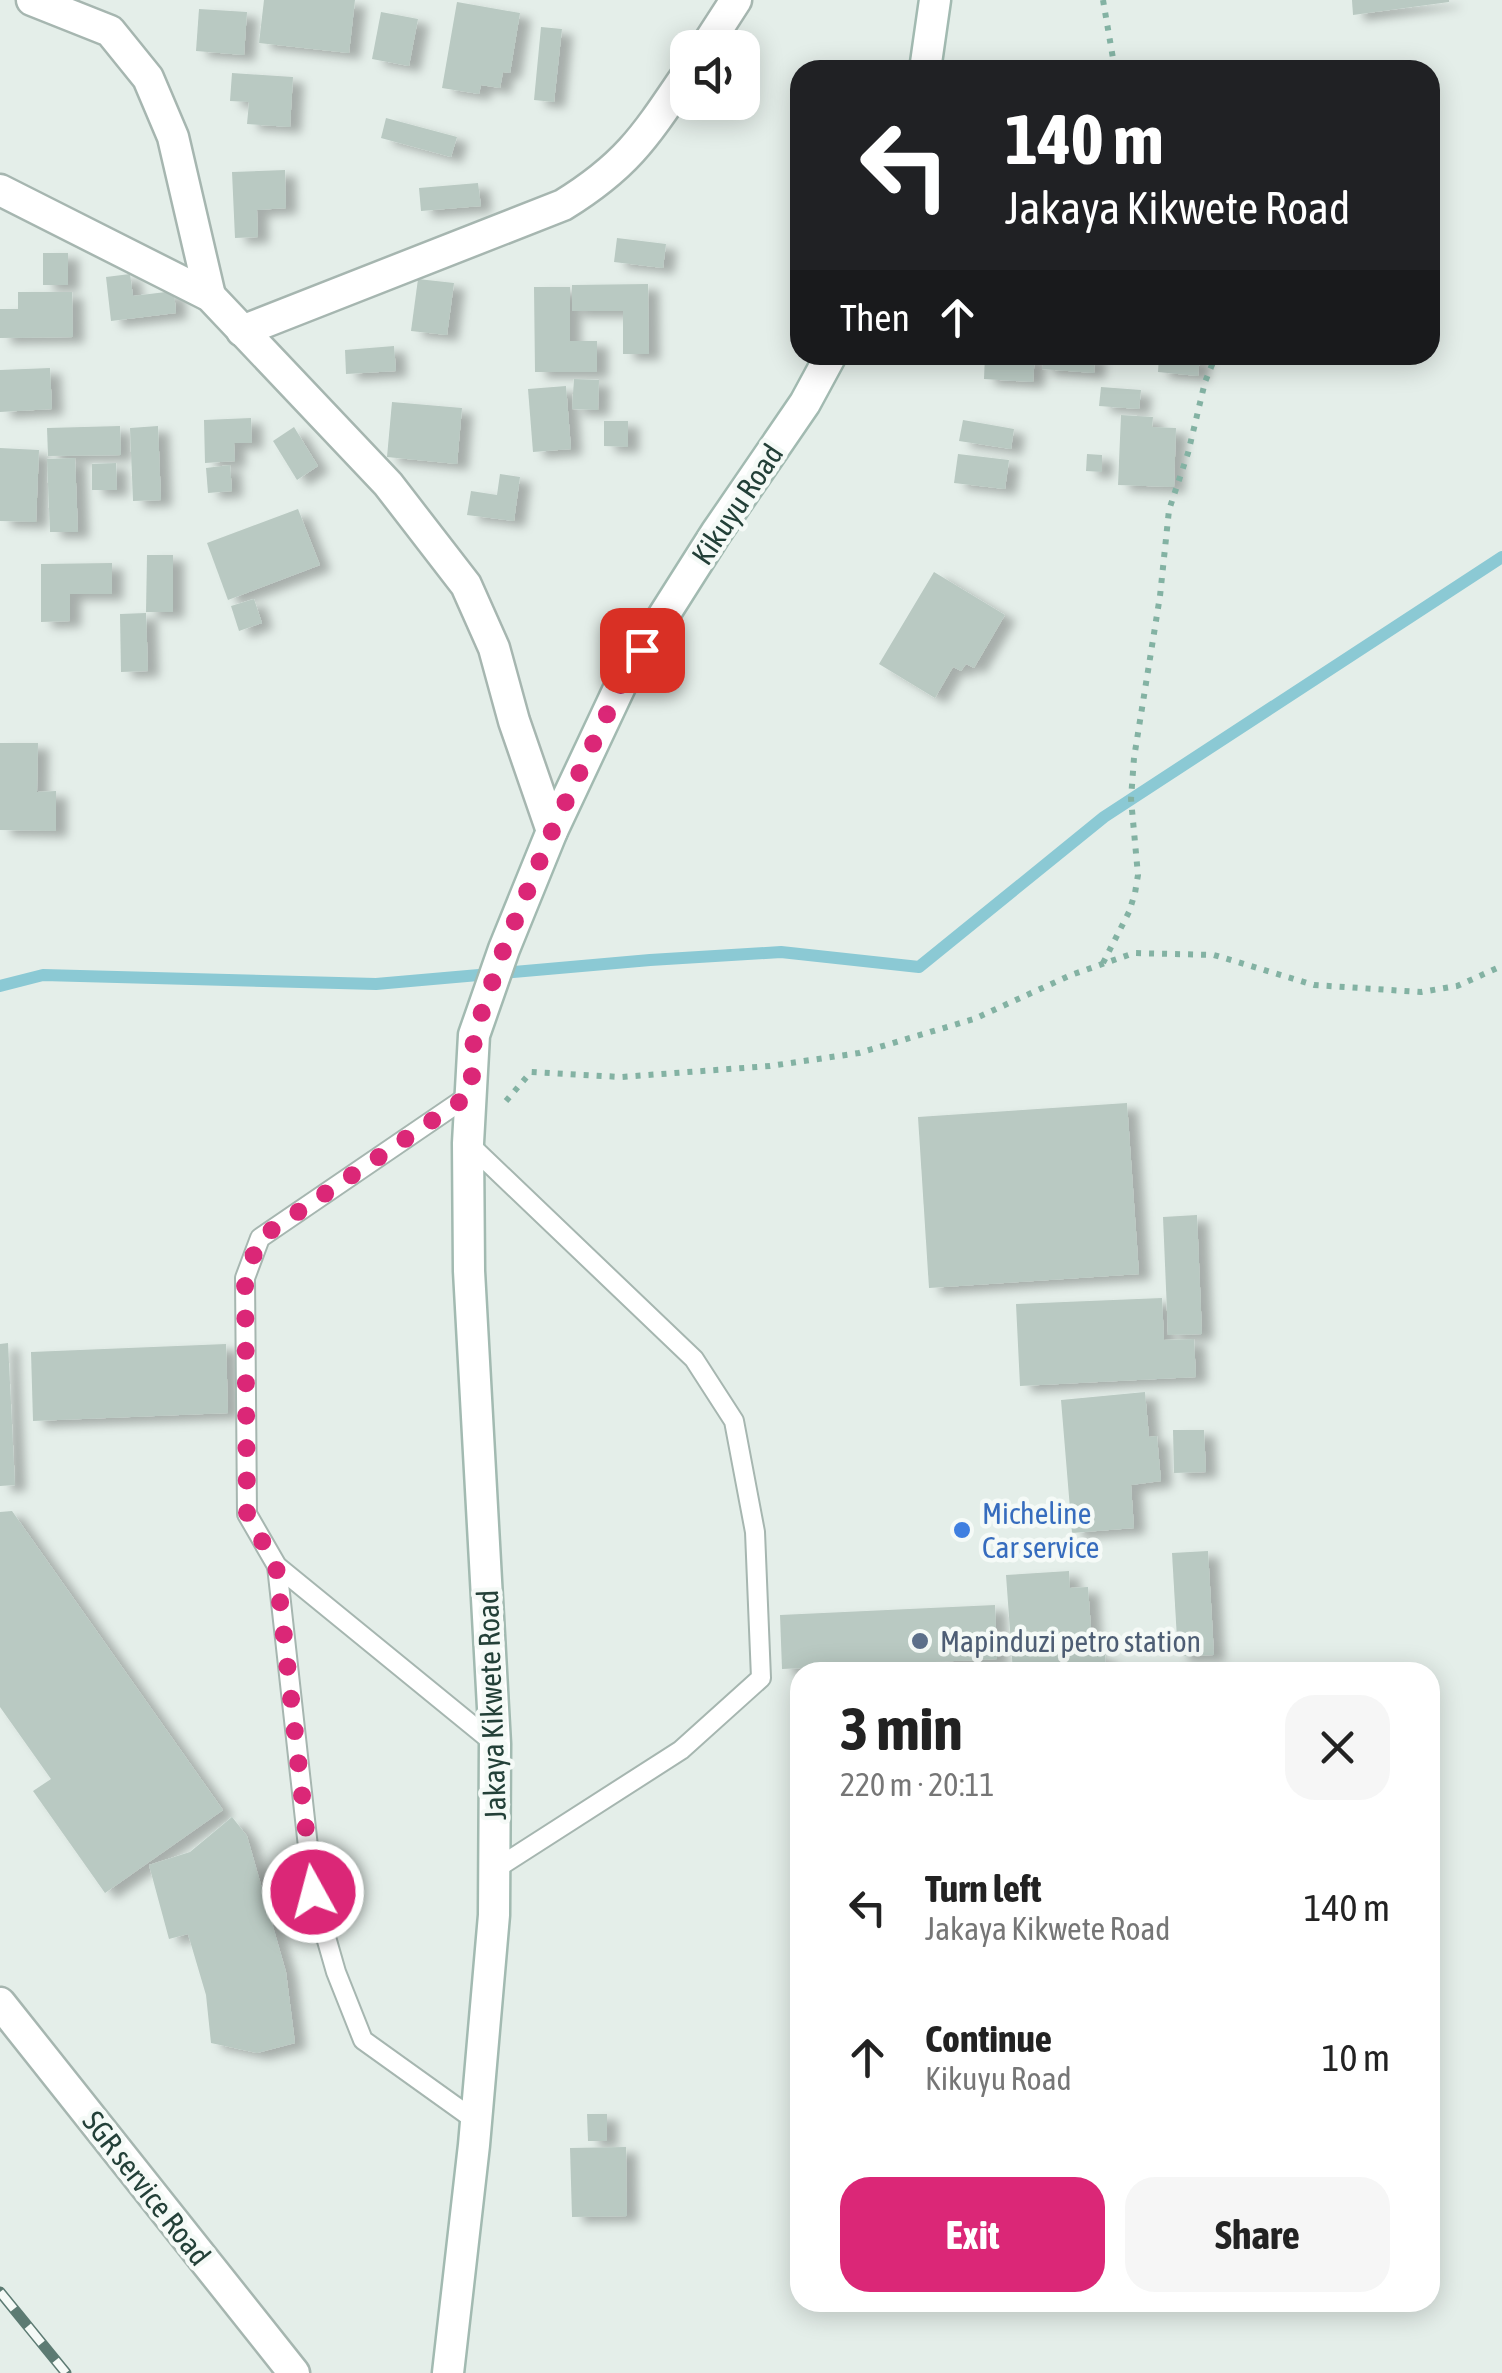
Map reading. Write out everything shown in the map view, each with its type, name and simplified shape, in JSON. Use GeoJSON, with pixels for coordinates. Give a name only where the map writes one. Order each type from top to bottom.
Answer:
{"type":"FeatureCollection","features":[{"type":"Feature","properties":{"kind":"street"},"geometry":{"type":"LineString","coordinates":[[32,0],[110,32],[148,78],[174,137],[210,296]]}},
{"type":"Feature","properties":{"kind":"street"},"geometry":{"type":"LineString","coordinates":[[717,30],[736,0]]}},
{"type":"Feature","properties":{"kind":"street"},"geometry":{"type":"LineString","coordinates":[[926,60],[935,0]]}},
{"type":"Feature","properties":{"kind":"street"},"geometry":{"type":"LineString","coordinates":[[242,331],[563,205],[602,181],[642,143],[670,101]]}},
{"type":"Feature","properties":{"kind":"street"},"geometry":{"type":"LineString","coordinates":[[0,190],[210,296],[388,484],[466,585],[494,648],[552,831]]}},
{"type":"Feature","properties":{"kind":"street","name":"Kikuyu Road"},"geometry":{"type":"LineString","coordinates":[[474,1035],[504,948],[552,831],[624,678],[805,403],[826,365]]}},
{"type":"Feature","properties":{"kind":"street","name":"Jakaya Kikwete Road"},"geometry":{"type":"LineString","coordinates":[[448,2373],[494,1914],[495,1744],[469,1270],[468,1143],[474,1035]]}},
{"type":"Feature","properties":{"kind":"street","name":"SGR service Road"},"geometry":{"type":"LineString","coordinates":[[0,2003],[294,2373]]}},
{"type":"Feature","properties":{"kind":"lane"},"geometry":{"type":"LineString","coordinates":[[471,1094],[260,1238],[245,1278],[247,1514],[276,1566],[495,1744]]}},
{"type":"Feature","properties":{"kind":"lane"},"geometry":{"type":"LineString","coordinates":[[468,1143],[694,1359],[734,1421],[755,1532],[761,1678],[681,1750],[494,1870]]}},
{"type":"Feature","properties":{"kind":"lane"},"geometry":{"type":"LineString","coordinates":[[276,1566],[313,1892],[336,1972],[363,2040],[476,2121]]}},
{"type":"Feature","properties":{"kind":"path"},"geometry":{"type":"LineString","coordinates":[[1102,0],[1113,60]]}},
{"type":"Feature","properties":{"kind":"path"},"geometry":{"type":"LineString","coordinates":[[1102,964],[1135,892],[1138,875],[1131,799],[1134,758],[1160,596],[1169,510],[1212,365]]}},
{"type":"Feature","properties":{"kind":"path"},"geometry":{"type":"LineString","coordinates":[[468,1143],[531,1072],[621,1077],[770,1066],[860,1054],[974,1019],[1134,953],[1214,956],[1253,964],[1288,980],[1314,986],[1422,992],[1457,986],[1502,966]]}},
{"type":"Feature","properties":{"kind":"building"},"geometry":{"type":"Polygon","coordinates":[[[264,0],[355,0],[349,53],[259,43],[264,0]]]}},
{"type":"Feature","properties":{"kind":"building"},"geometry":{"type":"Polygon","coordinates":[[[1352,0],[1449,0],[1449,2],[1353,15],[1352,0]]]}},
{"type":"Feature","properties":{"kind":"building"},"geometry":{"type":"Polygon","coordinates":[[[457,2],[520,13],[510,73],[503,72],[500,88],[481,85],[479,94],[442,88],[457,2]]]}},
{"type":"Feature","properties":{"kind":"building"},"geometry":{"type":"Polygon","coordinates":[[[199,9],[247,12],[244,55],[196,51],[199,9]]]}},
{"type":"Feature","properties":{"kind":"building"},"geometry":{"type":"Polygon","coordinates":[[[381,12],[418,19],[409,66],[372,59],[381,12]]]}},
{"type":"Feature","properties":{"kind":"building"},"geometry":{"type":"Polygon","coordinates":[[[541,27],[562,29],[554,102],[534,100],[541,27]]]}},
{"type":"Feature","properties":{"kind":"building"},"geometry":{"type":"Polygon","coordinates":[[[232,73],[293,77],[290,127],[247,124],[249,102],[230,101],[232,73]]]}},
{"type":"Feature","properties":{"kind":"building"},"geometry":{"type":"Polygon","coordinates":[[[386,118],[457,137],[451,157],[381,138],[386,118]]]}},
{"type":"Feature","properties":{"kind":"building"},"geometry":{"type":"Polygon","coordinates":[[[285,170],[286,208],[257,210],[258,237],[235,238],[232,172],[285,170]]]}},
{"type":"Feature","properties":{"kind":"building"},"geometry":{"type":"Polygon","coordinates":[[[478,183],[481,206],[421,211],[419,188],[478,183]]]}},
{"type":"Feature","properties":{"kind":"building"},"geometry":{"type":"Polygon","coordinates":[[[617,238],[666,244],[663,268],[614,262],[617,238]]]}},
{"type":"Feature","properties":{"kind":"building"},"geometry":{"type":"Polygon","coordinates":[[[43,253],[68,253],[68,285],[43,285],[43,253]]]}},
{"type":"Feature","properties":{"kind":"building"},"geometry":{"type":"Polygon","coordinates":[[[130,274],[133,296],[174,291],[176,313],[111,321],[106,277],[130,274]]]}},
{"type":"Feature","properties":{"kind":"building"},"geometry":{"type":"Polygon","coordinates":[[[418,279],[454,283],[447,335],[411,331],[418,279]]]}},
{"type":"Feature","properties":{"kind":"building"},"geometry":{"type":"Polygon","coordinates":[[[648,284],[649,354],[623,354],[623,311],[572,311],[572,285],[648,284]]]}},
{"type":"Feature","properties":{"kind":"building"},"geometry":{"type":"Polygon","coordinates":[[[534,287],[570,287],[570,341],[597,341],[597,372],[535,372],[534,287]]]}},
{"type":"Feature","properties":{"kind":"building"},"geometry":{"type":"Polygon","coordinates":[[[18,292],[72,292],[73,337],[0,338],[0,309],[18,309],[18,292]]]}},
{"type":"Feature","properties":{"kind":"building"},"geometry":{"type":"Polygon","coordinates":[[[394,346],[396,371],[346,374],[345,350],[394,346]]]}},
{"type":"Feature","properties":{"kind":"building"},"geometry":{"type":"Polygon","coordinates":[[[985,365],[1034,365],[1033,382],[984,379],[985,365]]]}},
{"type":"Feature","properties":{"kind":"building"},"geometry":{"type":"Polygon","coordinates":[[[1042,365],[1094,365],[1094,373],[1042,369],[1042,365]]]}},
{"type":"Feature","properties":{"kind":"building"},"geometry":{"type":"Polygon","coordinates":[[[1158,365],[1199,365],[1198,376],[1158,372],[1158,365]]]}},
{"type":"Feature","properties":{"kind":"building"},"geometry":{"type":"Polygon","coordinates":[[[50,368],[52,409],[0,412],[0,370],[50,368]]]}},
{"type":"Feature","properties":{"kind":"building"},"geometry":{"type":"Polygon","coordinates":[[[574,379],[599,380],[598,410],[572,409],[574,379]]]}},
{"type":"Feature","properties":{"kind":"building"},"geometry":{"type":"Polygon","coordinates":[[[566,386],[571,449],[533,452],[528,389],[566,386]]]}},
{"type":"Feature","properties":{"kind":"building"},"geometry":{"type":"Polygon","coordinates":[[[1101,387],[1141,390],[1139,409],[1099,406],[1101,387]]]}},
{"type":"Feature","properties":{"kind":"building"},"geometry":{"type":"Polygon","coordinates":[[[392,402],[462,408],[457,464],[387,457],[392,402]]]}},
{"type":"Feature","properties":{"kind":"building"},"geometry":{"type":"Polygon","coordinates":[[[1121,415],[1153,417],[1152,427],[1176,428],[1174,487],[1118,485],[1121,415]]]}},
{"type":"Feature","properties":{"kind":"building"},"geometry":{"type":"Polygon","coordinates":[[[251,418],[252,443],[234,443],[235,461],[205,463],[204,420],[251,418]]]}},
{"type":"Feature","properties":{"kind":"building"},"geometry":{"type":"Polygon","coordinates":[[[963,420],[1014,429],[1011,449],[959,441],[963,420]]]}},
{"type":"Feature","properties":{"kind":"building"},"geometry":{"type":"Polygon","coordinates":[[[604,421],[628,421],[628,447],[604,446],[604,421]]]}},
{"type":"Feature","properties":{"kind":"building"},"geometry":{"type":"Polygon","coordinates":[[[120,426],[121,455],[48,456],[47,428],[120,426]]]}},
{"type":"Feature","properties":{"kind":"building"},"geometry":{"type":"Polygon","coordinates":[[[158,426],[161,500],[133,501],[130,428],[158,426]]]}},
{"type":"Feature","properties":{"kind":"building"},"geometry":{"type":"Polygon","coordinates":[[[294,427],[318,466],[297,480],[273,441],[294,427]]]}},
{"type":"Feature","properties":{"kind":"building"},"geometry":{"type":"Polygon","coordinates":[[[0,448],[39,450],[36,522],[0,521],[0,448]]]}},
{"type":"Feature","properties":{"kind":"building"},"geometry":{"type":"Polygon","coordinates":[[[958,454],[1009,460],[1005,489],[954,483],[958,454]]]}},
{"type":"Feature","properties":{"kind":"building"},"geometry":{"type":"Polygon","coordinates":[[[1087,454],[1102,455],[1102,472],[1086,471],[1087,454]]]}},
{"type":"Feature","properties":{"kind":"building"},"geometry":{"type":"Polygon","coordinates":[[[75,458],[78,532],[50,532],[47,459],[75,458]]]}},
{"type":"Feature","properties":{"kind":"building"},"geometry":{"type":"Polygon","coordinates":[[[116,463],[117,490],[92,490],[92,464],[116,463]]]}},
{"type":"Feature","properties":{"kind":"building"},"geometry":{"type":"Polygon","coordinates":[[[230,465],[232,491],[208,493],[206,468],[230,465]]]}},
{"type":"Feature","properties":{"kind":"building"},"geometry":{"type":"Polygon","coordinates":[[[500,474],[520,477],[514,521],[467,515],[471,491],[497,495],[500,474]]]}},
{"type":"Feature","properties":{"kind":"building"},"geometry":{"type":"Polygon","coordinates":[[[298,509],[320,565],[228,600],[207,543],[298,509]]]}},
{"type":"Feature","properties":{"kind":"building"},"geometry":{"type":"Polygon","coordinates":[[[147,555],[173,555],[173,612],[146,612],[147,555]]]}},
{"type":"Feature","properties":{"kind":"building"},"geometry":{"type":"Polygon","coordinates":[[[112,563],[112,594],[70,594],[70,621],[41,622],[41,564],[112,563]]]}},
{"type":"Feature","properties":{"kind":"building"},"geometry":{"type":"Polygon","coordinates":[[[934,572],[1005,615],[974,668],[966,664],[961,671],[953,667],[935,698],[879,664],[934,572]]]}},
{"type":"Feature","properties":{"kind":"building"},"geometry":{"type":"Polygon","coordinates":[[[254,599],[262,623],[239,631],[231,606],[254,599]]]}},
{"type":"Feature","properties":{"kind":"building"},"geometry":{"type":"Polygon","coordinates":[[[146,613],[148,671],[121,672],[120,614],[146,613]]]}},
{"type":"Feature","properties":{"kind":"building"},"geometry":{"type":"Polygon","coordinates":[[[0,743],[38,743],[37,792],[56,791],[56,831],[0,830],[0,743]]]}},
{"type":"Feature","properties":{"kind":"building"},"geometry":{"type":"Polygon","coordinates":[[[1127,1103],[1139,1274],[929,1288],[918,1117],[1127,1103]]]}},
{"type":"Feature","properties":{"kind":"building"},"geometry":{"type":"Polygon","coordinates":[[[1197,1215],[1202,1334],[1168,1335],[1163,1217],[1197,1215]]]}},
{"type":"Feature","properties":{"kind":"building"},"geometry":{"type":"Polygon","coordinates":[[[1162,1298],[1164,1340],[1194,1339],[1196,1377],[1020,1386],[1016,1304],[1162,1298]]]}},
{"type":"Feature","properties":{"kind":"building"},"geometry":{"type":"Polygon","coordinates":[[[8,1343],[15,1485],[0,1486],[0,1344],[8,1343]]]}},
{"type":"Feature","properties":{"kind":"building"},"geometry":{"type":"Polygon","coordinates":[[[226,1344],[228,1413],[33,1421],[31,1352],[226,1344]]]}},
{"type":"Feature","properties":{"kind":"building"},"geometry":{"type":"Polygon","coordinates":[[[1145,1392],[1149,1437],[1157,1436],[1161,1481],[1131,1485],[1134,1528],[1072,1533],[1061,1400],[1145,1392]]]}},
{"type":"Feature","properties":{"kind":"building"},"geometry":{"type":"Polygon","coordinates":[[[1173,1430],[1204,1430],[1206,1472],[1174,1473],[1173,1430]]]}},
{"type":"Feature","properties":{"kind":"building"},"geometry":{"type":"Polygon","coordinates":[[[12,1511],[223,1810],[105,1893],[33,1791],[51,1779],[0,1707],[0,1512],[12,1511]]]}},
{"type":"Feature","properties":{"kind":"building"},"geometry":{"type":"Polygon","coordinates":[[[1208,1551],[1214,1655],[1178,1656],[1172,1553],[1208,1551]]]}},
{"type":"Feature","properties":{"kind":"building"},"geometry":{"type":"Polygon","coordinates":[[[1069,1571],[1070,1588],[1088,1587],[1093,1656],[1105,1655],[1105,1662],[1012,1662],[1006,1575],[1069,1571]]]}},
{"type":"Feature","properties":{"kind":"building"},"geometry":{"type":"Polygon","coordinates":[[[995,1605],[997,1659],[790,1662],[790,1669],[782,1669],[780,1615],[995,1605]]]}},
{"type":"Feature","properties":{"kind":"building"},"geometry":{"type":"Polygon","coordinates":[[[232,1817],[247,1836],[286,1972],[295,2043],[257,2053],[211,2043],[206,1995],[188,1934],[169,1939],[149,1865],[190,1852],[232,1817]]]}},
{"type":"Feature","properties":{"kind":"building"},"geometry":{"type":"Polygon","coordinates":[[[587,2114],[607,2114],[607,2141],[588,2141],[587,2114]]]}},
{"type":"Feature","properties":{"kind":"building"},"geometry":{"type":"Polygon","coordinates":[[[626,2147],[627,2216],[572,2217],[570,2148],[626,2147]]]}},
{"type":"Feature","properties":{"kind":"waterway"},"geometry":{"type":"LineString","coordinates":[[0,986],[43,975],[376,984],[781,952],[919,967],[1104,817],[1502,557]]}},
{"type":"Feature","properties":{"kind":"railway"},"geometry":{"type":"LineString","coordinates":[[0,2292],[66,2373]]}},
{"type":"Feature","properties":{"kind":"place","name":"Micheline Car service"},"geometry":{"type":"Point","coordinates":[962,1530]}},
{"type":"Feature","properties":{"kind":"place","name":"Mapinduzi petro station"},"geometry":{"type":"Point","coordinates":[920,1641]}},
{"type":"Feature","properties":{"kind":"route"},"geometry":{"type":"LineString","coordinates":[[313,1892],[276,1566],[247,1514],[245,1278],[260,1238],[471,1094],[474,1035],[504,948],[552,831],[624,678],[642,650]]}}]}
